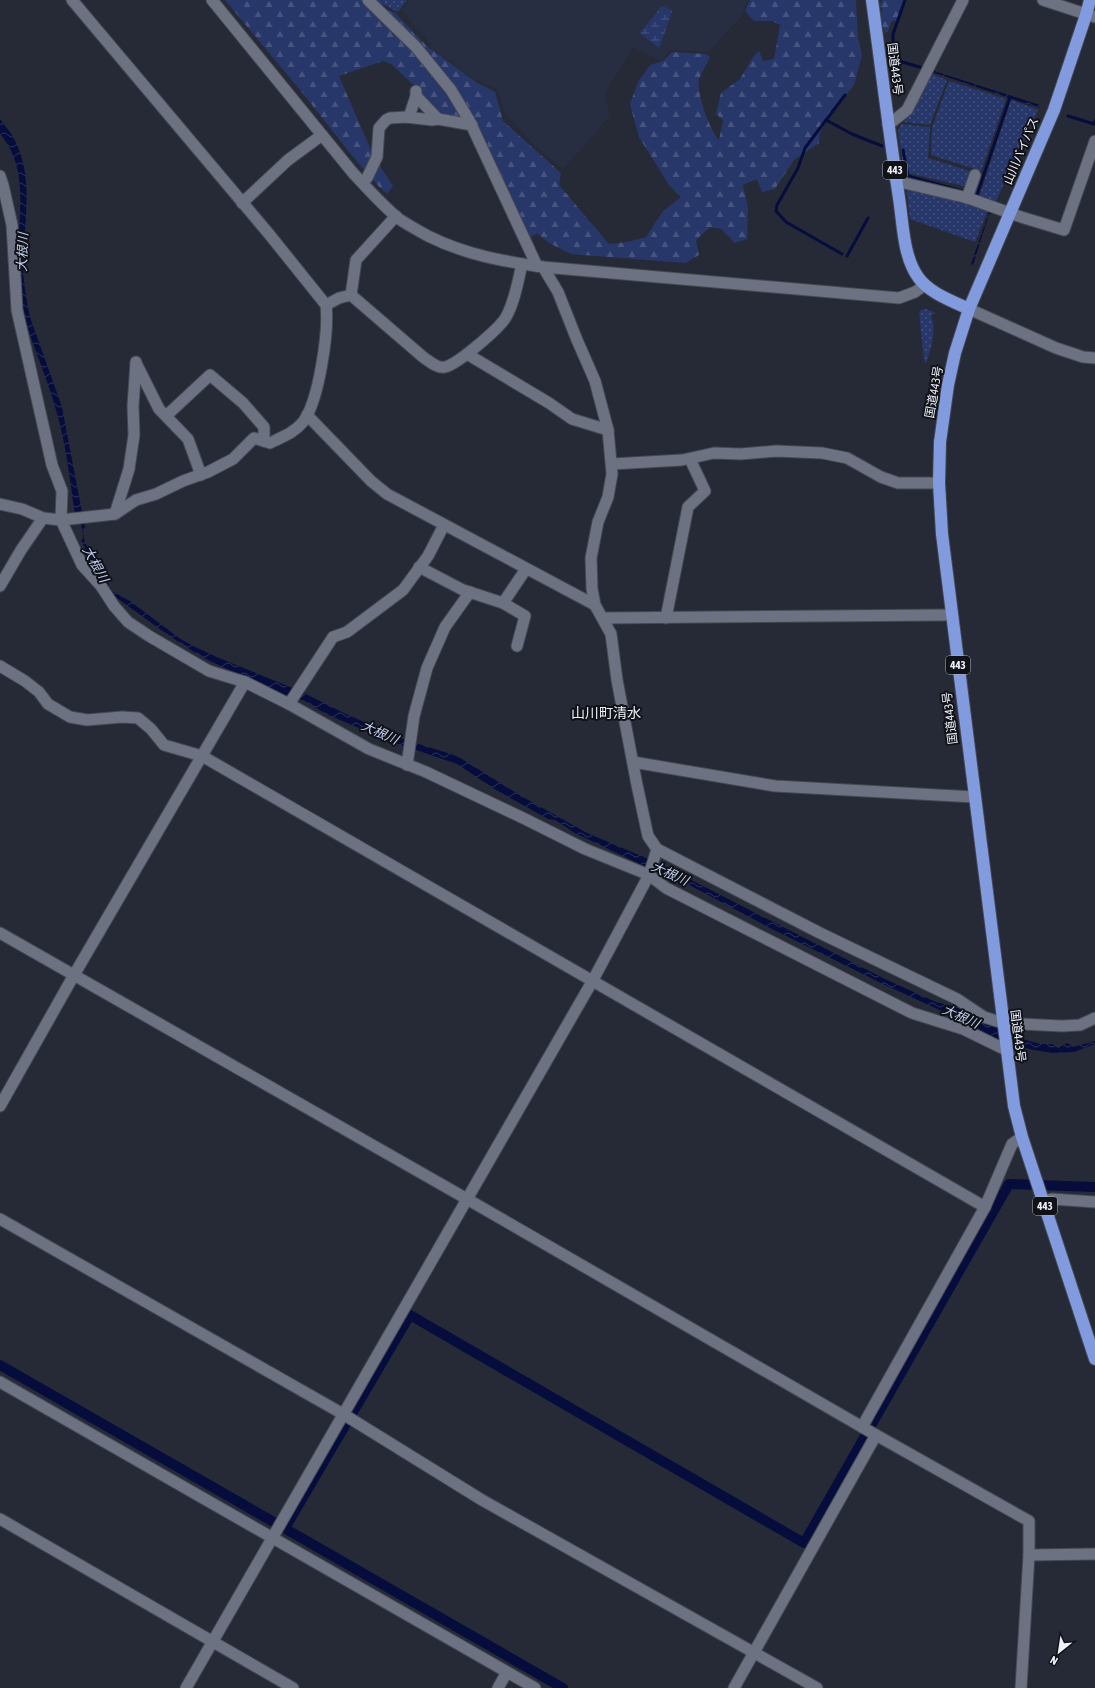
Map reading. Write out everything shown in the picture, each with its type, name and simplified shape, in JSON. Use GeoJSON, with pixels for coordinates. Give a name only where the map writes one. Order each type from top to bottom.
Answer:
{"type":"FeatureCollection","features":[{"type":"Feature","properties":{"kind":"highway","name":"国道443号"},"geometry":{"type":"LineString","coordinates":[[872,0],[896,181],[907,251],[911,265],[917,276],[925,285],[945,298],[969,308],[955,353],[948,385],[940,442],[939,483],[942,534],[1014,1106],[1022,1137],[1095,1359]]}},
{"type":"Feature","properties":{"kind":"highway","name":"山川バイパス"},"geometry":{"type":"LineString","coordinates":[[969,308],[1054,110],[1091,16],[1090,0]]}},
{"type":"Feature","properties":{"kind":"street"},"geometry":{"type":"LineString","coordinates":[[0,504],[22,509],[43,518],[61,520],[115,514],[136,500],[156,494],[233,459],[254,438],[270,443],[291,433],[303,422],[307,415],[315,393],[323,357],[327,314],[326,305],[72,0]]}},
{"type":"Feature","properties":{"kind":"street"},"geometry":{"type":"LineString","coordinates":[[212,0],[322,135],[375,197],[396,216],[422,233],[449,246],[478,256],[522,264],[899,298],[915,292],[925,285]]}},
{"type":"Feature","properties":{"kind":"street"},"geometry":{"type":"LineString","coordinates":[[368,0],[416,47],[451,90],[472,125],[540,266],[558,292],[595,380],[608,430],[612,464],[608,498],[598,522],[591,558],[592,589],[595,605],[611,634],[617,680],[632,762],[648,836],[657,850],[820,933],[957,999],[984,1017],[1003,1023],[1074,1026],[1080,1025],[1095,1018]]}},
{"type":"Feature","properties":{"kind":"street"},"geometry":{"type":"LineString","coordinates":[[888,125],[907,110],[963,0]]}},
{"type":"Feature","properties":{"kind":"street"},"geometry":{"type":"LineString","coordinates":[[1042,0],[1091,16]]}},
{"type":"Feature","properties":{"kind":"street"},"geometry":{"type":"LineString","coordinates":[[409,117],[416,94],[438,119]]}},
{"type":"Feature","properties":{"kind":"street"},"geometry":{"type":"LineString","coordinates":[[367,178],[377,157],[378,132],[381,124],[390,118],[409,117],[432,120],[438,119],[472,125]]}},
{"type":"Feature","properties":{"kind":"street"},"geometry":{"type":"LineString","coordinates":[[242,203],[288,160],[322,135]]}},
{"type":"Feature","properties":{"kind":"street"},"geometry":{"type":"LineString","coordinates":[[896,181],[967,198],[1064,230],[1095,141]]}},
{"type":"Feature","properties":{"kind":"street"},"geometry":{"type":"LineString","coordinates":[[0,176],[12,225],[17,310],[52,465],[62,491],[61,520],[82,566],[102,586],[114,606],[128,622],[209,671],[245,682],[290,702],[369,749],[525,819],[585,849],[649,875],[666,888],[912,1012],[963,1030],[1006,1050]]}},
{"type":"Feature","properties":{"kind":"street"},"geometry":{"type":"LineString","coordinates":[[967,198],[975,176]]}},
{"type":"Feature","properties":{"kind":"street"},"geometry":{"type":"LineString","coordinates":[[352,295],[356,260],[396,216]]}},
{"type":"Feature","properties":{"kind":"street"},"geometry":{"type":"LineString","coordinates":[[352,295],[423,358],[436,366],[445,367],[467,354],[492,334],[506,317],[515,293],[522,264]]}},
{"type":"Feature","properties":{"kind":"street"},"geometry":{"type":"LineString","coordinates":[[326,305],[339,298],[352,295]]}},
{"type":"Feature","properties":{"kind":"street"},"geometry":{"type":"LineString","coordinates":[[969,308],[1056,348],[1084,357],[1095,358]]}},
{"type":"Feature","properties":{"kind":"street"},"geometry":{"type":"LineString","coordinates":[[467,354],[549,403],[572,419],[608,430]]}},
{"type":"Feature","properties":{"kind":"street"},"geometry":{"type":"LineString","coordinates":[[115,514],[129,469],[134,435],[133,406],[136,362],[159,410],[188,439],[201,474]]}},
{"type":"Feature","properties":{"kind":"street"},"geometry":{"type":"LineString","coordinates":[[166,416],[210,374],[243,403],[264,426],[264,441]]}},
{"type":"Feature","properties":{"kind":"street"},"geometry":{"type":"LineString","coordinates":[[307,415],[371,481],[387,494],[595,605]]}},
{"type":"Feature","properties":{"kind":"street"},"geometry":{"type":"LineString","coordinates":[[612,464],[690,459],[714,453],[741,454],[776,451],[822,453],[847,458],[880,477],[898,483],[939,483]]}},
{"type":"Feature","properties":{"kind":"street"},"geometry":{"type":"LineString","coordinates":[[666,618],[688,507],[705,491],[690,459]]}},
{"type":"Feature","properties":{"kind":"street"},"geometry":{"type":"LineString","coordinates":[[0,586],[21,550],[43,518]]}},
{"type":"Feature","properties":{"kind":"street"},"geometry":{"type":"LineString","coordinates":[[290,702],[333,637],[347,632],[403,590],[428,556],[444,525]]}},
{"type":"Feature","properties":{"kind":"street"},"geometry":{"type":"LineString","coordinates":[[419,567],[470,592],[503,602],[525,616],[517,646]]}},
{"type":"Feature","properties":{"kind":"street"},"geometry":{"type":"LineString","coordinates":[[503,602],[526,569]]}},
{"type":"Feature","properties":{"kind":"street"},"geometry":{"type":"LineString","coordinates":[[407,765],[414,716],[427,668],[445,627],[470,592]]}},
{"type":"Feature","properties":{"kind":"street"},"geometry":{"type":"LineString","coordinates":[[603,618],[945,615]]}},
{"type":"Feature","properties":{"kind":"street"},"geometry":{"type":"LineString","coordinates":[[0,666],[25,681],[39,692],[48,704],[70,717],[87,720],[122,717],[138,718],[151,729],[164,745],[202,756],[593,980],[984,1207]]}},
{"type":"Feature","properties":{"kind":"street"},"geometry":{"type":"LineString","coordinates":[[0,1106],[74,975],[245,682]]}},
{"type":"Feature","properties":{"kind":"street"},"geometry":{"type":"LineString","coordinates":[[632,762],[774,786],[974,797]]}},
{"type":"Feature","properties":{"kind":"street"},"geometry":{"type":"LineString","coordinates":[[186,1688],[593,980],[649,875],[657,850]]}},
{"type":"Feature","properties":{"kind":"street"},"geometry":{"type":"LineString","coordinates":[[0,932],[869,1431],[1029,1521],[1029,1554],[1022,1688]]}},
{"type":"Feature","properties":{"kind":"street"},"geometry":{"type":"LineString","coordinates":[[734,1688],[755,1653],[984,1207],[1012,1144],[1022,1137]]}},
{"type":"Feature","properties":{"kind":"street"},"geometry":{"type":"LineString","coordinates":[[1043,1201],[1052,1199],[1095,1202]]}},
{"type":"Feature","properties":{"kind":"street"},"geometry":{"type":"LineString","coordinates":[[0,1219],[343,1414],[482,1500],[817,1688]]}},
{"type":"Feature","properties":{"kind":"street"},"geometry":{"type":"LineString","coordinates":[[0,1382],[536,1688]]}},
{"type":"Feature","properties":{"kind":"street"},"geometry":{"type":"LineString","coordinates":[[0,1519],[293,1688]]}},
{"type":"Feature","properties":{"kind":"street"},"geometry":{"type":"LineString","coordinates":[[1029,1554],[1095,1554]]}},
{"type":"Feature","properties":{"kind":"street"},"geometry":{"type":"LineString","coordinates":[[498,1688],[508,1672]]}},
{"type":"Feature","properties":{"kind":"shaded area"},"geometry":{"type":"Polygon","coordinates":[[[410,0],[748,0],[741,17],[708,52],[671,50],[661,61],[633,47],[605,94],[610,116],[563,169],[538,149],[505,113],[498,90],[474,79],[438,53],[402,10],[410,0]]]}},
{"type":"Feature","properties":{"kind":"green space"},"geometry":{"type":"Polygon","coordinates":[[[225,0],[364,0],[404,39],[445,88],[447,96],[465,120],[445,116],[430,107],[417,88],[391,64],[383,61],[339,76],[374,157],[393,186],[387,194],[349,152],[305,96],[225,0]]]}},
{"type":"Feature","properties":{"kind":"green space"},"geometry":{"type":"Polygon","coordinates":[[[374,0],[407,0],[398,12],[374,0]]]}},
{"type":"Feature","properties":{"kind":"green space"},"geometry":{"type":"Polygon","coordinates":[[[750,0],[856,0],[858,38],[862,55],[854,85],[831,113],[819,135],[819,143],[794,160],[775,189],[762,192],[757,179],[743,185],[748,207],[747,239],[735,243],[721,229],[710,227],[696,240],[699,255],[685,263],[571,254],[549,243],[537,233],[530,238],[472,121],[375,4],[395,13],[428,47],[476,82],[495,92],[503,121],[561,173],[559,185],[609,244],[627,242],[646,237],[663,211],[681,197],[669,185],[639,137],[630,104],[638,82],[650,65],[663,61],[672,52],[706,54],[710,57],[699,79],[700,93],[708,120],[719,140],[723,120],[716,114],[721,93],[740,79],[753,57],[759,51],[763,61],[774,59],[780,25],[772,21],[754,21],[745,11],[750,0]]]}},
{"type":"Feature","properties":{"kind":"green space"},"geometry":{"type":"Polygon","coordinates":[[[882,0],[904,0],[897,20],[891,22],[888,32],[885,33],[879,15],[883,9],[879,7],[882,0]]]}},
{"type":"Feature","properties":{"kind":"green space"},"geometry":{"type":"Polygon","coordinates":[[[662,6],[672,10],[672,12],[659,48],[640,33],[662,6]]]}},
{"type":"Feature","properties":{"kind":"green space"},"geometry":{"type":"Polygon","coordinates":[[[930,73],[947,80],[930,125],[904,122],[930,73]]]}},
{"type":"Feature","properties":{"kind":"green space"},"geometry":{"type":"Polygon","coordinates":[[[949,81],[1006,99],[981,171],[931,155],[932,128],[949,81]]]}},
{"type":"Feature","properties":{"kind":"green space"},"geometry":{"type":"Polygon","coordinates":[[[1011,100],[1038,110],[995,203],[979,197],[1011,100]]]}},
{"type":"Feature","properties":{"kind":"green space"},"geometry":{"type":"Polygon","coordinates":[[[901,124],[930,127],[928,158],[973,172],[968,187],[904,172],[898,131],[901,124]]]}},
{"type":"Feature","properties":{"kind":"green space"},"geometry":{"type":"Polygon","coordinates":[[[906,187],[965,201],[988,210],[975,242],[910,219],[906,187]]]}},
{"type":"Feature","properties":{"kind":"green space"},"geometry":{"type":"Polygon","coordinates":[[[926,309],[936,313],[931,315],[933,321],[933,333],[926,364],[924,360],[919,313],[921,310],[926,309]]]}},
{"type":"Feature","properties":{"kind":"water"},"geometry":{"type":"Polygon","coordinates":[[[968,0],[970,0],[934,71],[1040,105],[1039,108],[932,72],[968,0]]]}},
{"type":"Feature","properties":{"kind":"water","name":"大根川"},"geometry":{"type":"Polygon","coordinates":[[[0,119],[13,137],[20,152],[24,167],[27,198],[23,270],[30,317],[62,407],[85,528],[83,529],[85,542],[87,547],[92,552],[112,591],[130,601],[179,638],[193,646],[300,691],[346,714],[403,739],[457,756],[523,797],[587,833],[658,863],[885,979],[936,1002],[960,1008],[1016,1037],[1040,1044],[1052,1044],[1058,1048],[1067,1043],[1073,1047],[1095,1041],[1095,1044],[1074,1052],[1052,1053],[1004,1043],[968,1023],[885,985],[768,927],[678,879],[648,868],[575,833],[555,820],[548,819],[496,790],[457,764],[387,740],[326,714],[303,700],[291,698],[212,662],[171,637],[117,598],[103,583],[81,540],[83,539],[81,523],[75,515],[59,423],[52,396],[24,314],[20,295],[18,268],[20,209],[19,177],[9,148],[0,134],[0,119]]]}},
{"type":"Feature","properties":{"kind":"water"},"geometry":{"type":"Polygon","coordinates":[[[989,212],[992,212],[989,214],[973,265],[971,264],[989,212]]]}},
{"type":"Feature","properties":{"kind":"waterway"},"geometry":{"type":"LineString","coordinates":[[905,0],[893,34],[893,56],[899,61],[923,68],[924,67]]}},
{"type":"Feature","properties":{"kind":"waterway"},"geometry":{"type":"LineString","coordinates":[[842,254],[786,222],[776,211],[777,205],[798,168],[805,148],[845,95]]}},
{"type":"Feature","properties":{"kind":"waterway"},"geometry":{"type":"LineString","coordinates":[[972,194],[977,195],[1010,97]]}},
{"type":"Feature","properties":{"kind":"waterway"},"geometry":{"type":"LineString","coordinates":[[1068,116],[1094,124],[1095,121]]}},
{"type":"Feature","properties":{"kind":"waterway"},"geometry":{"type":"LineString","coordinates":[[826,120],[852,134],[882,146]]}},
{"type":"Feature","properties":{"kind":"waterway"},"geometry":{"type":"LineString","coordinates":[[903,150],[908,176],[966,192]]}},
{"type":"Feature","properties":{"kind":"waterway"},"geometry":{"type":"LineString","coordinates":[[847,256],[868,218]]}},
{"type":"Feature","properties":{"kind":"waterway"},"geometry":{"type":"LineString","coordinates":[[285,1528],[410,1315],[804,1543],[1009,1184],[1095,1187]]}},
{"type":"Feature","properties":{"kind":"waterway"},"geometry":{"type":"LineString","coordinates":[[0,1365],[563,1688]]}},
{"type":"Feature","properties":{"kind":"district","name":"山川町清水"},"geometry":{"type":"Point","coordinates":[606,713]}}]}
